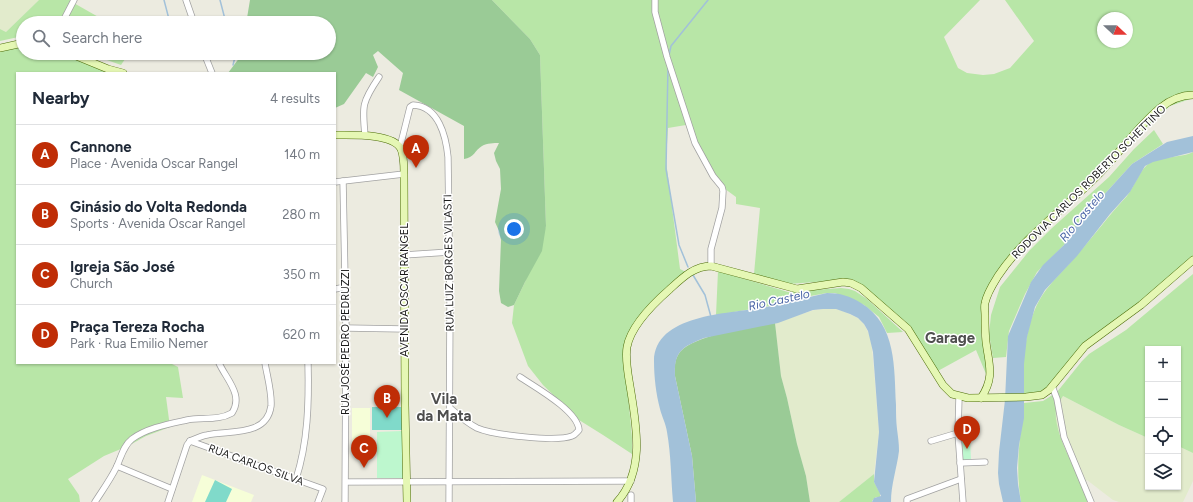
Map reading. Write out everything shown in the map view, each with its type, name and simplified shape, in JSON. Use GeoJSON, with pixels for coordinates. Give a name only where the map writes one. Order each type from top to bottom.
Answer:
{"type":"FeatureCollection","features":[{"type":"Feature","properties":{"kind":"main road"},"geometry":{"type":"LineString","coordinates":[[0,48],[16,45]]}},
{"type":"Feature","properties":{"kind":"main road"},"geometry":{"type":"LineString","coordinates":[[86,60],[119,72]]}},
{"type":"Feature","properties":{"kind":"main road","name":"RODOVIA CARLOS ROBERTO SCHETTINO"},"geometry":{"type":"LineString","coordinates":[[981,398],[985,391],[990,370],[985,333],[985,303],[991,287],[1007,264],[1034,234],[1096,177],[1145,123],[1160,109],[1174,99],[1186,95],[1193,95]]}},
{"type":"Feature","properties":{"kind":"main road"},"geometry":{"type":"LineString","coordinates":[[336,135],[365,136],[389,140],[400,147]]}},
{"type":"Feature","properties":{"kind":"main road","name":"AVENIDA OSCAR RANGEL"},"geometry":{"type":"LineString","coordinates":[[400,147],[403,154],[404,174],[404,329],[407,502]]}},
{"type":"Feature","properties":{"kind":"main road"},"geometry":{"type":"LineString","coordinates":[[617,502],[631,481],[637,444],[627,361],[627,347],[643,317],[687,274],[700,268],[711,266],[797,288],[843,282],[851,283],[861,288],[908,329],[943,385],[952,394],[981,398],[1026,397],[1042,395],[1052,386],[1085,346],[1141,305],[1193,260]]}},
{"type":"Feature","properties":{"kind":"street"},"geometry":{"type":"LineString","coordinates":[[66,16],[74,0]]}},
{"type":"Feature","properties":{"kind":"street"},"geometry":{"type":"LineString","coordinates":[[186,0],[192,16]]}},
{"type":"Feature","properties":{"kind":"street"},"geometry":{"type":"LineString","coordinates":[[654,0],[655,12],[667,57],[695,143],[723,191],[722,208],[711,249],[711,266]]}},
{"type":"Feature","properties":{"kind":"street"},"geometry":{"type":"LineString","coordinates":[[207,60],[212,72]]}},
{"type":"Feature","properties":{"kind":"street"},"geometry":{"type":"LineString","coordinates":[[365,136],[363,115],[364,103],[368,93],[378,77]]}},
{"type":"Feature","properties":{"kind":"street","name":"RUA LUIZ BORGES VILASTI"},"geometry":{"type":"LineString","coordinates":[[400,147],[410,107],[414,105],[425,108],[437,120],[445,135],[447,145],[450,252],[449,502]]}},
{"type":"Feature","properties":{"kind":"street"},"geometry":{"type":"LineString","coordinates":[[336,182],[404,174]]}},
{"type":"Feature","properties":{"kind":"street","name":"RUA JOSÉ PEDRO PEDRUZZI"},"geometry":{"type":"LineString","coordinates":[[343,181],[346,288],[345,502]]}},
{"type":"Feature","properties":{"kind":"street"},"geometry":{"type":"LineString","coordinates":[[404,255],[450,252]]}},
{"type":"Feature","properties":{"kind":"street"},"geometry":{"type":"LineString","coordinates":[[336,289],[346,288]]}},
{"type":"Feature","properties":{"kind":"street"},"geometry":{"type":"LineString","coordinates":[[346,328],[404,329]]}},
{"type":"Feature","properties":{"kind":"street"},"geometry":{"type":"LineString","coordinates":[[95,502],[117,466],[121,455],[132,439],[142,433],[173,423],[197,418],[217,418],[232,413],[235,406],[236,393],[233,385],[223,372],[219,364]]}},
{"type":"Feature","properties":{"kind":"street"},"geometry":{"type":"LineString","coordinates":[[168,502],[187,445],[190,442],[206,435],[249,430],[258,427],[267,419],[271,406],[271,398],[265,364]]}},
{"type":"Feature","properties":{"kind":"street"},"geometry":{"type":"LineString","coordinates":[[296,479],[306,436],[308,412],[308,364]]}},
{"type":"Feature","properties":{"kind":"street"},"geometry":{"type":"LineString","coordinates":[[450,408],[469,423],[482,430],[490,432],[554,438],[572,436],[579,430],[579,426],[570,414],[520,377]]}},
{"type":"Feature","properties":{"kind":"street"},"geometry":{"type":"LineString","coordinates":[[1052,386],[1057,399],[1064,437],[1091,502]]}},
{"type":"Feature","properties":{"kind":"street"},"geometry":{"type":"LineString","coordinates":[[959,396],[958,433],[963,502]]}},
{"type":"Feature","properties":{"kind":"street"},"geometry":{"type":"LineString","coordinates":[[931,442],[958,433]]}},
{"type":"Feature","properties":{"kind":"street","name":"RUA CARLOS SILVA"},"geometry":{"type":"LineString","coordinates":[[190,442],[323,489],[318,502]]}},
{"type":"Feature","properties":{"kind":"street"},"geometry":{"type":"LineString","coordinates":[[960,463],[985,462]]}},
{"type":"Feature","properties":{"kind":"street"},"geometry":{"type":"LineString","coordinates":[[117,466],[172,489]]}},
{"type":"Feature","properties":{"kind":"street"},"geometry":{"type":"LineString","coordinates":[[907,501],[961,479]]}},
{"type":"Feature","properties":{"kind":"street"},"geometry":{"type":"LineString","coordinates":[[346,482],[407,483],[631,481]]}},
{"type":"Feature","properties":{"kind":"street"},"geometry":{"type":"LineString","coordinates":[[631,495],[631,502]]}},
{"type":"Feature","properties":{"kind":"shaded area"},"geometry":{"type":"Polygon","coordinates":[[[0,0],[39,0],[22,16],[16,16],[16,22],[6,32],[0,29],[0,0]]]}},
{"type":"Feature","properties":{"kind":"shaded area","name":"Rio Castelo"},"geometry":{"type":"Polygon","coordinates":[[[1193,136],[1193,152],[1153,162],[1145,166],[1130,192],[1110,214],[1077,256],[1045,290],[1035,307],[1027,337],[1024,364],[1024,418],[1019,445],[1017,468],[1021,502],[1003,502],[998,473],[1005,400],[1008,336],[1031,282],[1043,265],[1064,245],[1071,231],[1132,164],[1167,142],[1193,136]]]}},
{"type":"Feature","properties":{"kind":"shaded area","name":"Rio Castelo"},"geometry":{"type":"Polygon","coordinates":[[[827,293],[845,295],[853,298],[873,312],[887,335],[891,348],[894,362],[896,423],[899,451],[891,502],[872,502],[874,498],[881,496],[874,482],[879,432],[873,352],[868,331],[858,318],[850,314],[836,309],[823,309],[813,310],[778,323],[704,338],[690,344],[681,351],[676,361],[675,376],[692,456],[696,502],[673,502],[666,426],[656,391],[654,361],[658,345],[668,332],[682,324],[700,318],[756,309],[827,293]]]}},
{"type":"Feature","properties":{"kind":"shaded area"},"geometry":{"type":"Polygon","coordinates":[[[836,309],[845,312],[858,318],[864,324],[871,338],[874,370],[879,432],[874,474],[839,502],[810,502],[806,476],[781,376],[775,323],[814,310],[836,309]]]}},
{"type":"Feature","properties":{"kind":"shaded area"},"geometry":{"type":"Polygon","coordinates":[[[1063,396],[1145,437],[1145,490],[1181,490],[1181,447],[1193,453],[1193,481],[1183,502],[1119,502],[1113,500],[1087,480],[1083,485],[1074,469],[1056,424],[1056,408],[1063,396]]]}},
{"type":"Feature","properties":{"kind":"shaded area"},"geometry":{"type":"Polygon","coordinates":[[[372,407],[402,407],[402,430],[372,430],[372,407]]]}},
{"type":"Feature","properties":{"kind":"shaded area"},"geometry":{"type":"Polygon","coordinates":[[[352,408],[370,408],[370,454],[352,454],[352,408]]]}},
{"type":"Feature","properties":{"kind":"shaded area"},"geometry":{"type":"Polygon","coordinates":[[[402,431],[403,478],[377,478],[377,432],[402,431]]]}},
{"type":"Feature","properties":{"kind":"shaded area"},"geometry":{"type":"Polygon","coordinates":[[[962,438],[970,438],[971,460],[963,460],[962,438]]]}},
{"type":"Feature","properties":{"kind":"shaded area"},"geometry":{"type":"Polygon","coordinates":[[[202,475],[254,495],[251,502],[192,502],[202,475]]]}},
{"type":"Feature","properties":{"kind":"shaded area"},"geometry":{"type":"Polygon","coordinates":[[[215,480],[232,489],[226,502],[205,502],[215,480]]]}},
{"type":"Feature","properties":{"kind":"green space"},"geometry":{"type":"Polygon","coordinates":[[[39,0],[73,0],[72,2],[97,16],[22,16],[39,0]]]}},
{"type":"Feature","properties":{"kind":"green space"},"geometry":{"type":"Polygon","coordinates":[[[250,0],[492,0],[530,39],[540,55],[546,226],[542,251],[514,305],[508,307],[501,303],[499,291],[501,240],[495,222],[501,189],[500,169],[494,153],[499,143],[484,145],[472,156],[464,159],[464,126],[399,90],[403,73],[378,51],[373,55],[378,67],[373,77],[366,73],[344,104],[336,108],[336,72],[229,72],[238,60],[336,60],[336,16],[247,16],[250,0]]]}},
{"type":"Feature","properties":{"kind":"green space"},"geometry":{"type":"Polygon","coordinates":[[[492,0],[980,0],[944,37],[958,68],[967,73],[983,75],[994,74],[1010,68],[1034,41],[1005,0],[1193,0],[1193,98],[1170,106],[1155,119],[1078,193],[996,276],[982,311],[981,335],[985,351],[987,368],[986,374],[976,350],[936,372],[922,345],[906,322],[889,308],[841,280],[789,284],[754,274],[760,208],[736,204],[736,197],[721,186],[700,159],[686,125],[668,128],[666,161],[680,269],[686,272],[630,330],[627,384],[632,454],[579,420],[543,385],[528,366],[512,323],[514,305],[525,282],[546,226],[540,55],[530,39],[492,0]]]}},
{"type":"Feature","properties":{"kind":"green space"},"geometry":{"type":"Polygon","coordinates":[[[16,22],[16,38],[0,41],[0,29],[6,32],[16,22]]]}},
{"type":"Feature","properties":{"kind":"green space"},"geometry":{"type":"Polygon","coordinates":[[[16,47],[16,60],[82,60],[113,72],[16,72],[16,364],[172,364],[178,367],[183,398],[166,397],[170,427],[146,436],[128,446],[104,456],[68,479],[79,495],[80,502],[0,502],[0,50],[16,47]]]}},
{"type":"Feature","properties":{"kind":"green space"},"geometry":{"type":"Polygon","coordinates":[[[107,60],[124,60],[121,65],[107,60]]]}},
{"type":"Feature","properties":{"kind":"green space"},"geometry":{"type":"Polygon","coordinates":[[[1154,130],[1163,144],[1132,164],[1071,231],[1064,245],[1037,272],[1025,294],[1009,331],[1006,357],[993,358],[989,334],[991,315],[1000,287],[1029,251],[1052,228],[1109,177],[1134,149],[1154,130]]]}},
{"type":"Feature","properties":{"kind":"green space"},"geometry":{"type":"Polygon","coordinates":[[[1193,152],[1193,263],[1089,345],[1044,391],[1023,395],[1024,354],[1029,326],[1033,313],[1046,290],[1127,196],[1141,172],[1147,165],[1163,158],[1182,156],[1193,152]]]}},
{"type":"Feature","properties":{"kind":"green space"},"geometry":{"type":"Polygon","coordinates":[[[718,271],[788,292],[841,288],[849,289],[867,299],[903,332],[887,333],[879,317],[864,305],[835,293],[799,298],[770,306],[716,315],[718,271]]]}},
{"type":"Feature","properties":{"kind":"green space"},"geometry":{"type":"Polygon","coordinates":[[[1193,274],[1193,453],[1181,447],[1181,346],[1145,346],[1145,437],[1063,396],[1057,407],[1056,416],[1058,427],[1062,441],[1074,468],[1092,502],[1021,502],[1018,465],[1024,403],[1043,401],[1057,392],[1089,354],[1126,330],[1193,274]]]}},
{"type":"Feature","properties":{"kind":"green space"},"geometry":{"type":"Polygon","coordinates":[[[775,323],[781,376],[806,476],[810,502],[696,502],[692,456],[675,376],[675,365],[678,355],[684,348],[708,337],[775,323]]]}},
{"type":"Feature","properties":{"kind":"green space"},"geometry":{"type":"Polygon","coordinates":[[[874,474],[874,482],[880,493],[880,497],[876,497],[872,502],[839,502],[874,474]]]}},
{"type":"Feature","properties":{"kind":"waterway"},"geometry":{"type":"LineString","coordinates":[[164,0],[168,16]]}},
{"type":"Feature","properties":{"kind":"waterway"},"geometry":{"type":"LineString","coordinates":[[220,0],[224,16]]}},
{"type":"Feature","properties":{"kind":"waterway"},"geometry":{"type":"LineString","coordinates":[[669,55],[671,46],[708,0]]}},
{"type":"Feature","properties":{"kind":"waterway"},"geometry":{"type":"LineString","coordinates":[[233,65],[234,60]]}},
{"type":"Feature","properties":{"kind":"waterway"},"geometry":{"type":"LineString","coordinates":[[668,66],[666,169],[679,245],[688,267]]}},
{"type":"Feature","properties":{"kind":"waterway"},"geometry":{"type":"LineString","coordinates":[[693,275],[705,295],[711,317]]}},
{"type":"Feature","properties":{"kind":"place","name":"Cannone"},"geometry":{"type":"Point","coordinates":[416,168]}},
{"type":"Feature","properties":{"kind":"place","name":"Ginásio do Volta Redonda"},"geometry":{"type":"Point","coordinates":[387,418]}},
{"type":"Feature","properties":{"kind":"place","name":"Praça Tereza Rocha"},"geometry":{"type":"Point","coordinates":[967,449]}},
{"type":"Feature","properties":{"kind":"place","name":"Igreja São José"},"geometry":{"type":"Point","coordinates":[364,468]}},
{"type":"Feature","properties":{"kind":"district","name":"Garage"},"geometry":{"type":"Point","coordinates":[950,338]}},
{"type":"Feature","properties":{"kind":"district","name":"Vila da Mata"},"geometry":{"type":"Point","coordinates":[444,408]}}]}
